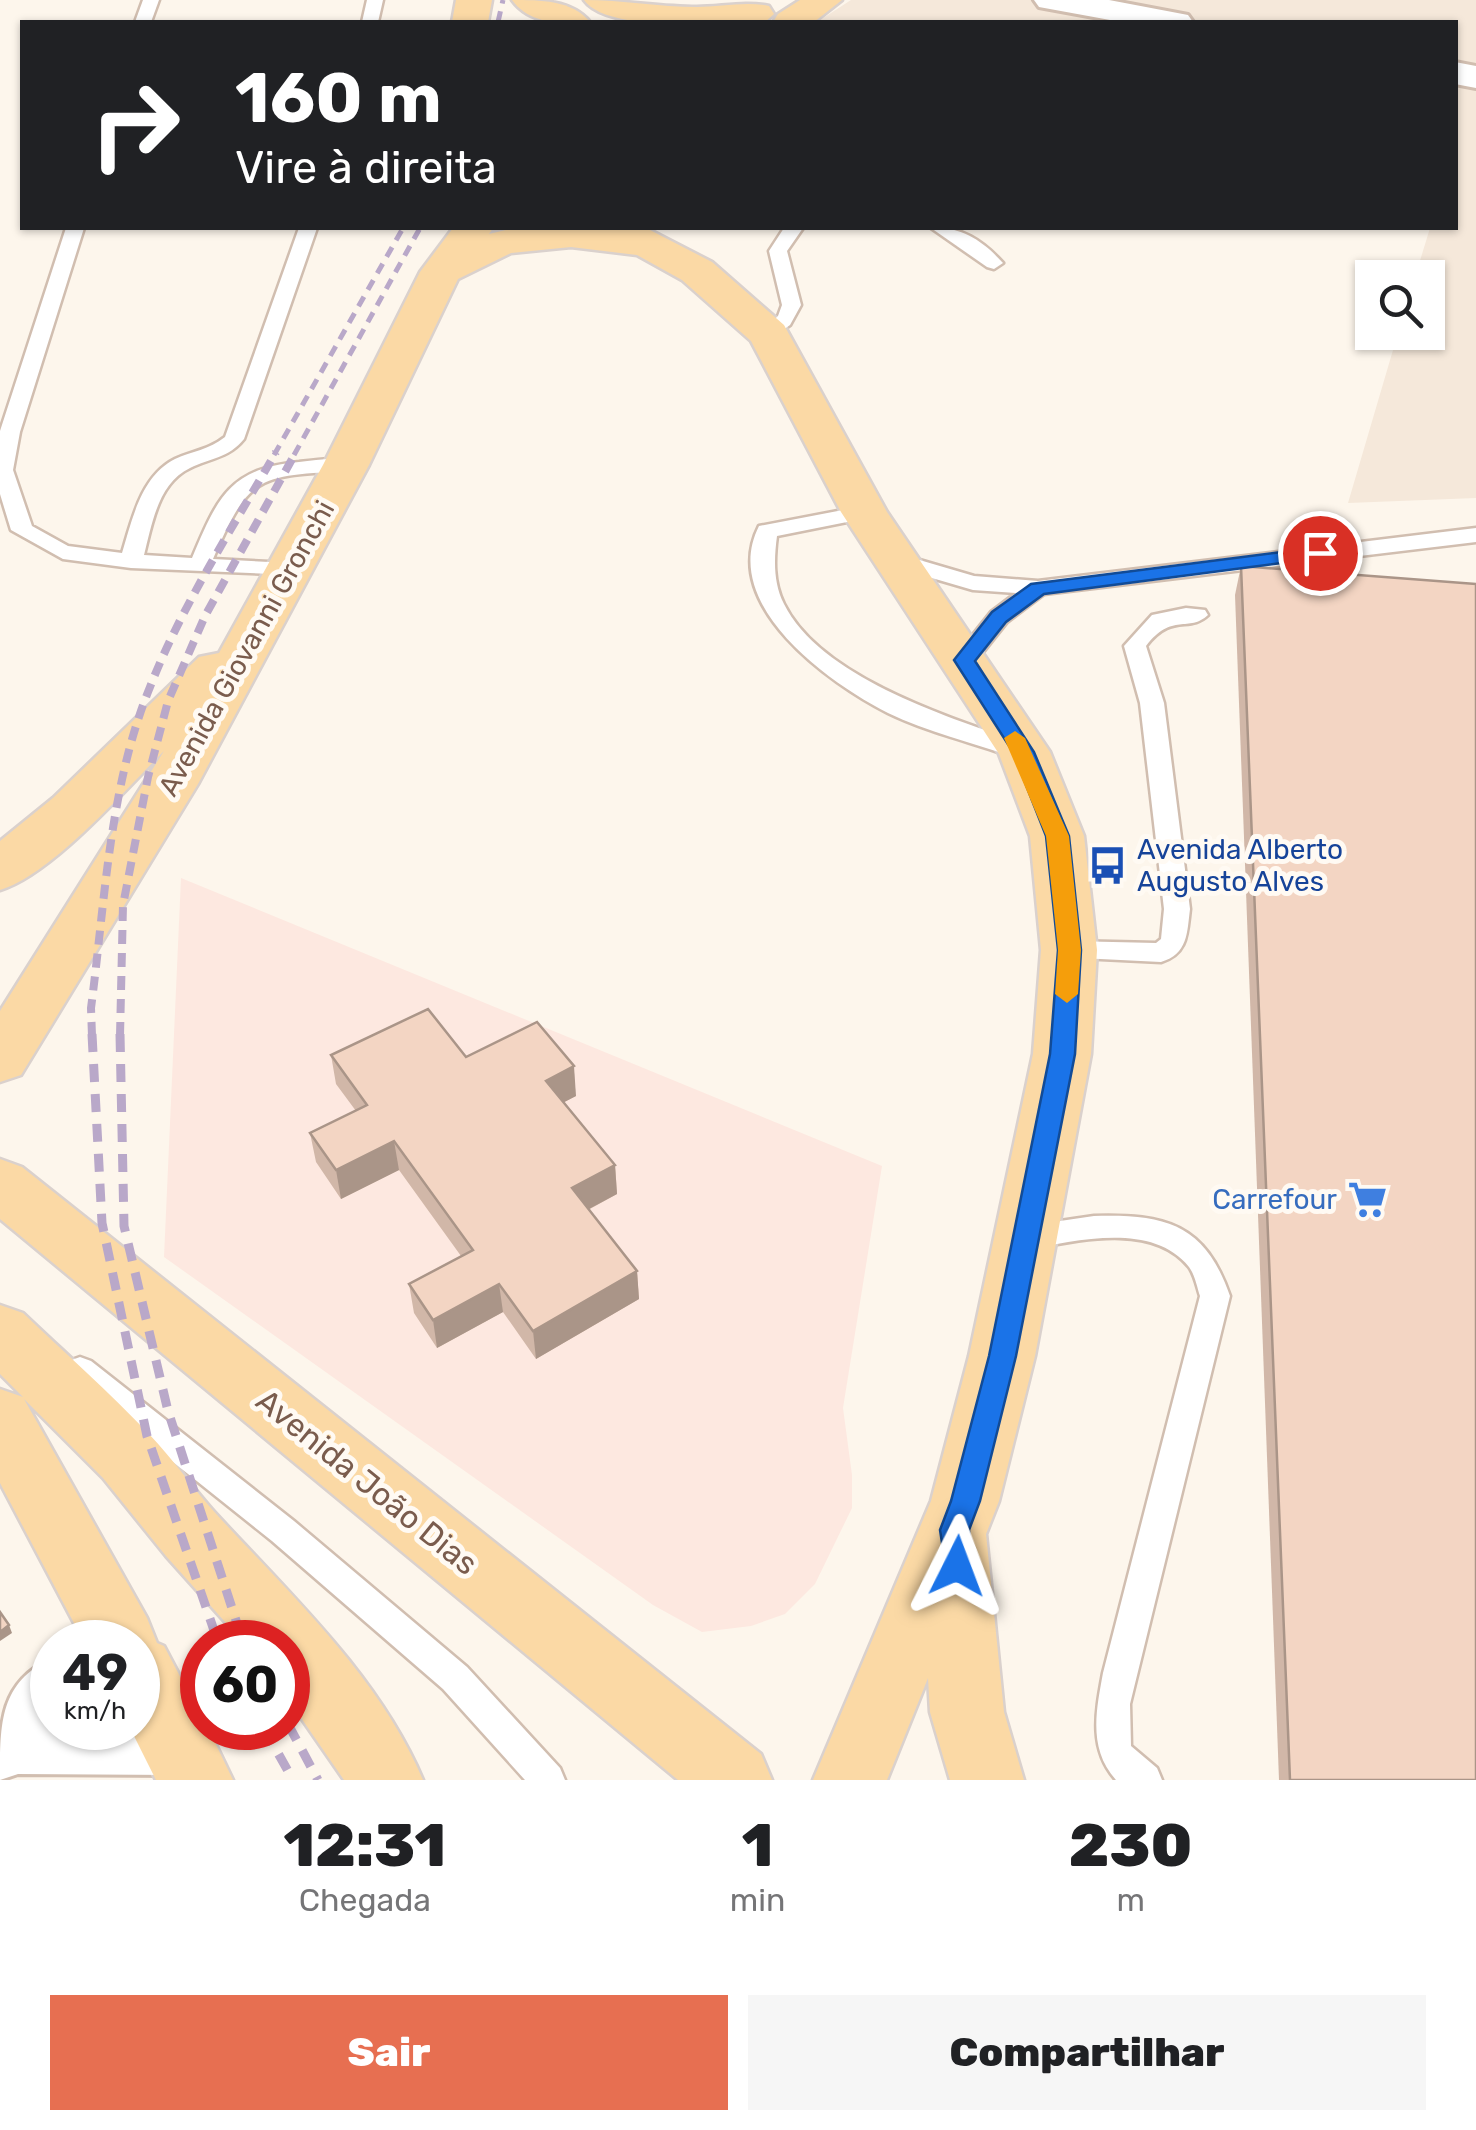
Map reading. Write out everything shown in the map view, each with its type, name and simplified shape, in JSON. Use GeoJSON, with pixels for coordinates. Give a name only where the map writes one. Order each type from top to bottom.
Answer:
{"type":"FeatureCollection","features":[{"type":"Feature","properties":{"kind":"main road"},"geometry":{"type":"LineString","coordinates":[[602,0],[689,19],[769,15],[824,0]]}},
{"type":"Feature","properties":{"kind":"main road"},"geometry":{"type":"LineString","coordinates":[[530,6],[567,20]]}},
{"type":"Feature","properties":{"kind":"main road"},"geometry":{"type":"LineString","coordinates":[[441,272],[445,230]]}},
{"type":"Feature","properties":{"kind":"main road","name":"Avenida Giovanni Gronchi"},"geometry":{"type":"LineString","coordinates":[[0,1059],[172,784],[346,465],[441,272],[472,230]]}},
{"type":"Feature","properties":{"kind":"main road"},"geometry":{"type":"LineString","coordinates":[[441,272],[479,248],[534,234],[635,237],[698,272],[769,334],[864,512],[1024,752],[1058,836],[1070,950],[1062,1054],[1002,1356],[966,1501],[850,1780]]}},
{"type":"Feature","properties":{"kind":"main road"},"geometry":{"type":"LineString","coordinates":[[0,871],[72,811],[258,628]]}},
{"type":"Feature","properties":{"kind":"main road","name":"Avenida João Dias"},"geometry":{"type":"LineString","coordinates":[[0,1184],[735,1780]]}},
{"type":"Feature","properties":{"kind":"main road"},"geometry":{"type":"LineString","coordinates":[[0,1332],[127,1457],[190,1534],[282,1634],[358,1735],[386,1780]]}},
{"type":"Feature","properties":{"kind":"main road"},"geometry":{"type":"LineString","coordinates":[[0,1418],[104,1620]]}},
{"type":"Feature","properties":{"kind":"main road"},"geometry":{"type":"LineString","coordinates":[[954,1530],[967,1712],[986,1780]]}},
{"type":"Feature","properties":{"kind":"main road"},"geometry":{"type":"LineString","coordinates":[[160,1717],[186,1760]]}},
{"type":"Feature","properties":{"kind":"street"},"geometry":{"type":"LineString","coordinates":[[1051,0],[1165,20]]}},
{"type":"Feature","properties":{"kind":"street"},"geometry":{"type":"LineString","coordinates":[[22,1726],[186,1760]]}},
{"type":"Feature","properties":{"kind":"lane"},"geometry":{"type":"LineString","coordinates":[[74,230],[10,432],[3,470],[22,530],[62,552],[131,561],[289,570]]}},
{"type":"Feature","properties":{"kind":"lane"},"geometry":{"type":"LineString","coordinates":[[131,561],[160,480],[180,464],[226,448],[234,439],[307,230]]}},
{"type":"Feature","properties":{"kind":"lane"},"geometry":{"type":"LineString","coordinates":[[769,334],[787,317],[792,306],[790,290],[777,260],[783,236],[791,230]]}},
{"type":"Feature","properties":{"kind":"lane"},"geometry":{"type":"LineString","coordinates":[[944,230],[962,238],[994,263]]}},
{"type":"Feature","properties":{"kind":"lane"},"geometry":{"type":"LineString","coordinates":[[200,565],[224,505],[237,487],[250,478],[272,469],[346,465]]}},
{"type":"Feature","properties":{"kind":"lane"},"geometry":{"type":"LineString","coordinates":[[864,512],[767,531],[761,556],[762,581],[786,629],[830,665],[894,707],[1024,752]]}},
{"type":"Feature","properties":{"kind":"lane"},"geometry":{"type":"LineString","coordinates":[[898,561],[973,583],[1038,588],[1476,535]]}},
{"type":"Feature","properties":{"kind":"lane"},"geometry":{"type":"LineString","coordinates":[[964,660],[999,617],[1038,588]]}},
{"type":"Feature","properties":{"kind":"lane"},"geometry":{"type":"LineString","coordinates":[[1070,950],[1161,953],[1173,943],[1177,909],[1152,702],[1135,646],[1153,620],[1173,613],[1196,614]]}},
{"type":"Feature","properties":{"kind":"lane"},"geometry":{"type":"LineString","coordinates":[[1026,1238],[1088,1228],[1136,1228],[1176,1241],[1202,1261],[1215,1296],[1119,1673],[1109,1732],[1116,1756],[1129,1772],[1145,1780]]}},
{"type":"Feature","properties":{"kind":"lane"},"geometry":{"type":"LineString","coordinates":[[0,1318],[72,1364],[283,1531],[454,1678],[548,1780]]}},
{"type":"Feature","properties":{"kind":"shaded area"},"geometry":{"type":"Polygon","coordinates":[[[851,0],[1476,0],[1476,498],[1348,503],[1393,350],[1445,350],[1445,260],[1420,260],[1429,230],[1458,230],[1458,20],[820,20],[851,0]]]}},
{"type":"Feature","properties":{"kind":"shaded area"},"geometry":{"type":"Polygon","coordinates":[[[181,878],[882,1166],[843,1408],[852,1508],[815,1584],[785,1614],[751,1626],[702,1632],[653,1605],[164,1257],[181,878]]]}},
{"type":"Feature","properties":{"kind":"building","name":"Carrefour"},"geometry":{"type":"Polygon","coordinates":[[[1241,566],[1476,584],[1476,1780],[1290,1780],[1241,566]]]}},
{"type":"Feature","properties":{"kind":"building"},"geometry":{"type":"Polygon","coordinates":[[[428,1009],[466,1057],[537,1022],[574,1066],[546,1081],[615,1165],[572,1188],[637,1271],[533,1331],[499,1284],[433,1320],[409,1284],[473,1250],[394,1141],[336,1170],[310,1133],[367,1105],[331,1055],[428,1009]]]}},
{"type":"Feature","properties":{"kind":"building"},"geometry":{"type":"Polygon","coordinates":[[[0,1612],[9,1625],[0,1632],[0,1612]]]}},
{"type":"Feature","properties":{"kind":"railway"},"geometry":{"type":"LineString","coordinates":[[498,20],[503,0]]}},
{"type":"Feature","properties":{"kind":"railway"},"geometry":{"type":"LineString","coordinates":[[274,455],[402,230]]}},
{"type":"Feature","properties":{"kind":"railway"},"geometry":{"type":"LineString","coordinates":[[294,455],[419,230]]}},
{"type":"Feature","properties":{"kind":"railway"},"geometry":{"type":"LineString","coordinates":[[92,1036],[91,1008],[110,845],[136,725],[177,627],[276,452]]}},
{"type":"Feature","properties":{"kind":"railway"},"geometry":{"type":"LineString","coordinates":[[120,1035],[123,905],[148,777],[168,701],[205,616],[296,452]]}},
{"type":"Feature","properties":{"kind":"railway"},"geometry":{"type":"LineString","coordinates":[[92,1034],[102,1223],[147,1436],[210,1620]]}},
{"type":"Feature","properties":{"kind":"railway"},"geometry":{"type":"LineString","coordinates":[[120,1035],[124,1226],[168,1411],[236,1620]]}},
{"type":"Feature","properties":{"kind":"railway"},"geometry":{"type":"LineString","coordinates":[[276,1750],[293,1780]]}},
{"type":"Feature","properties":{"kind":"railway"},"geometry":{"type":"LineString","coordinates":[[302,1750],[318,1780]]}},
{"type":"Feature","properties":{"kind":"slow traffic"},"geometry":{"type":"LineString","coordinates":[[1015,738],[1058,836],[1070,950],[1067,994]]}},
{"type":"Feature","properties":{"kind":"place","name":"Avenida Alberto Augusto Alves"},"geometry":{"type":"Point","coordinates":[1107,865]}},
{"type":"Feature","properties":{"kind":"place","name":"Carrefour"},"geometry":{"type":"Point","coordinates":[1367,1199]}},
{"type":"Feature","properties":{"kind":"route"},"geometry":{"type":"LineString","coordinates":[[957,1566],[954,1530],[966,1501],[1002,1356],[1062,1054],[1070,950],[1058,836],[1024,752],[964,660],[999,617],[1038,588],[1320,553]]}}]}
